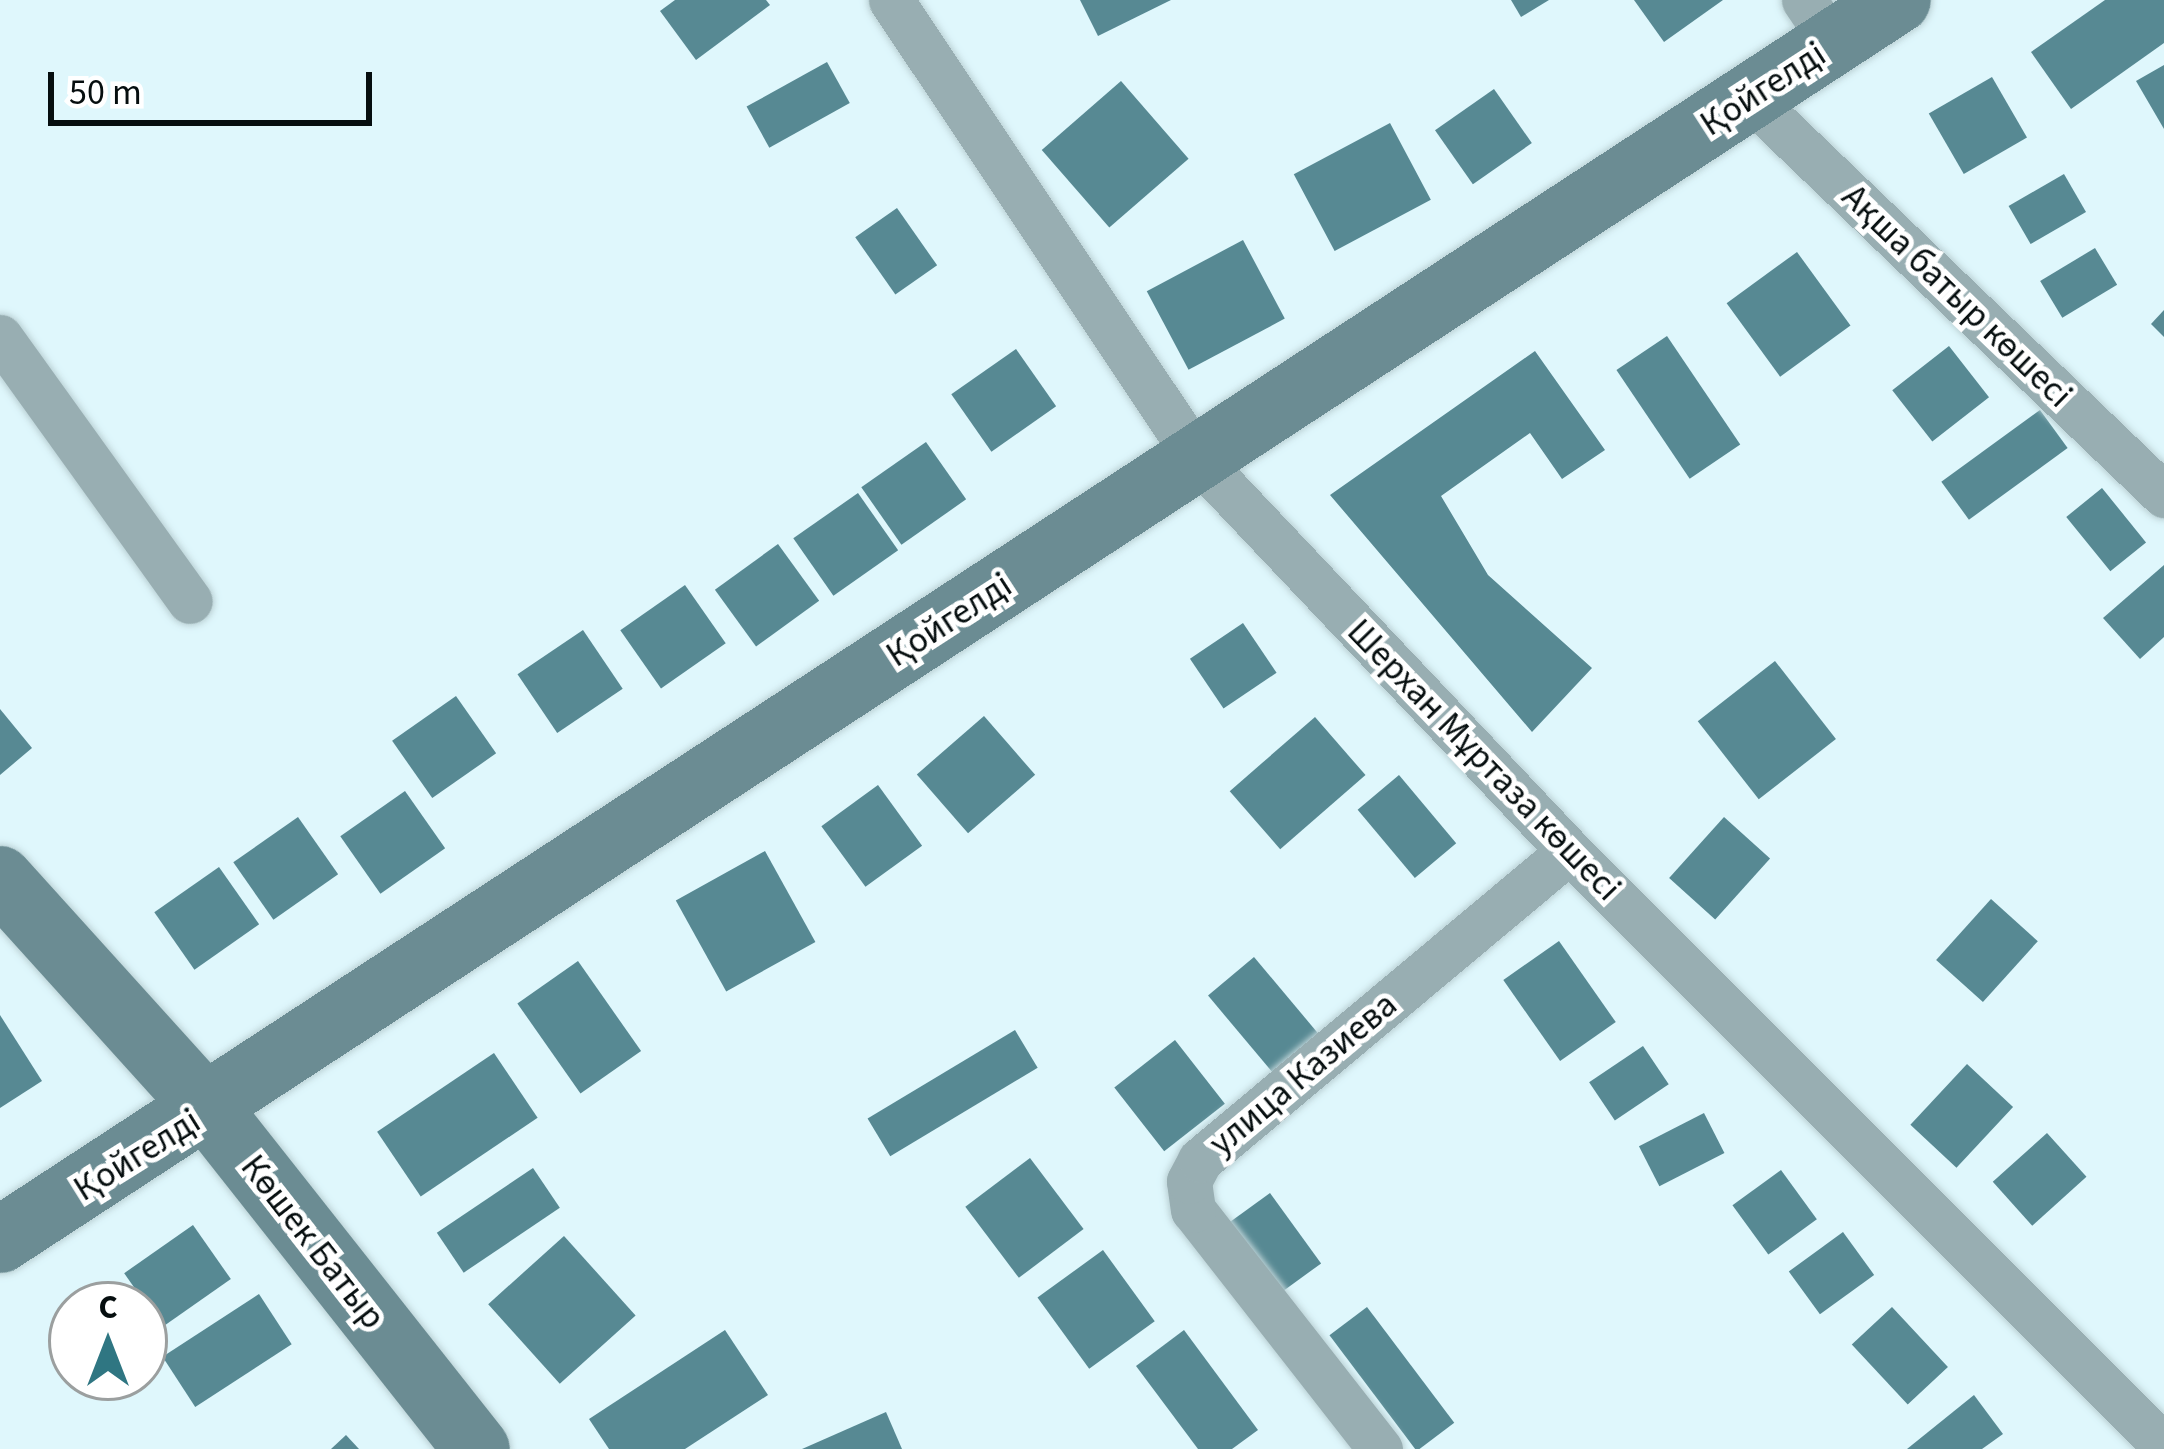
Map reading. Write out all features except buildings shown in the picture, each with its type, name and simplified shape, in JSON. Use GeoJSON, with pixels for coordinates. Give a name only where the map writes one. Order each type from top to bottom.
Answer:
{"type":"FeatureCollection","features":[{"type":"Feature","properties":{"kind":"street","name":"Шерхан Мұртаза көшесі"},"geometry":{"type":"LineString","coordinates":[[891,0],[1196,457],[1569,851],[2164,1446]]}},
{"type":"Feature","properties":{"kind":"street","name":"Қойгелді"},"geometry":{"type":"LineString","coordinates":[[0,1240],[208,1110],[1196,457],[1750,98],[1818,22],[1898,0]]}},
{"type":"Feature","properties":{"kind":"street","name":"Ақша батыр көшесі"},"geometry":{"type":"LineString","coordinates":[[1750,98],[2164,495]]}},
{"type":"Feature","properties":{"kind":"street"},"geometry":{"type":"LineString","coordinates":[[0,337],[190,601]]}},
{"type":"Feature","properties":{"kind":"street","name":"улица Казиева"},"geometry":{"type":"LineString","coordinates":[[1381,1449],[1193,1210],[1189,1181],[1200,1160],[1569,851]]}},
{"type":"Feature","properties":{"kind":"street","name":"Көшек Батыр"},"geometry":{"type":"LineString","coordinates":[[0,879],[208,1110],[476,1449]]}}]}
